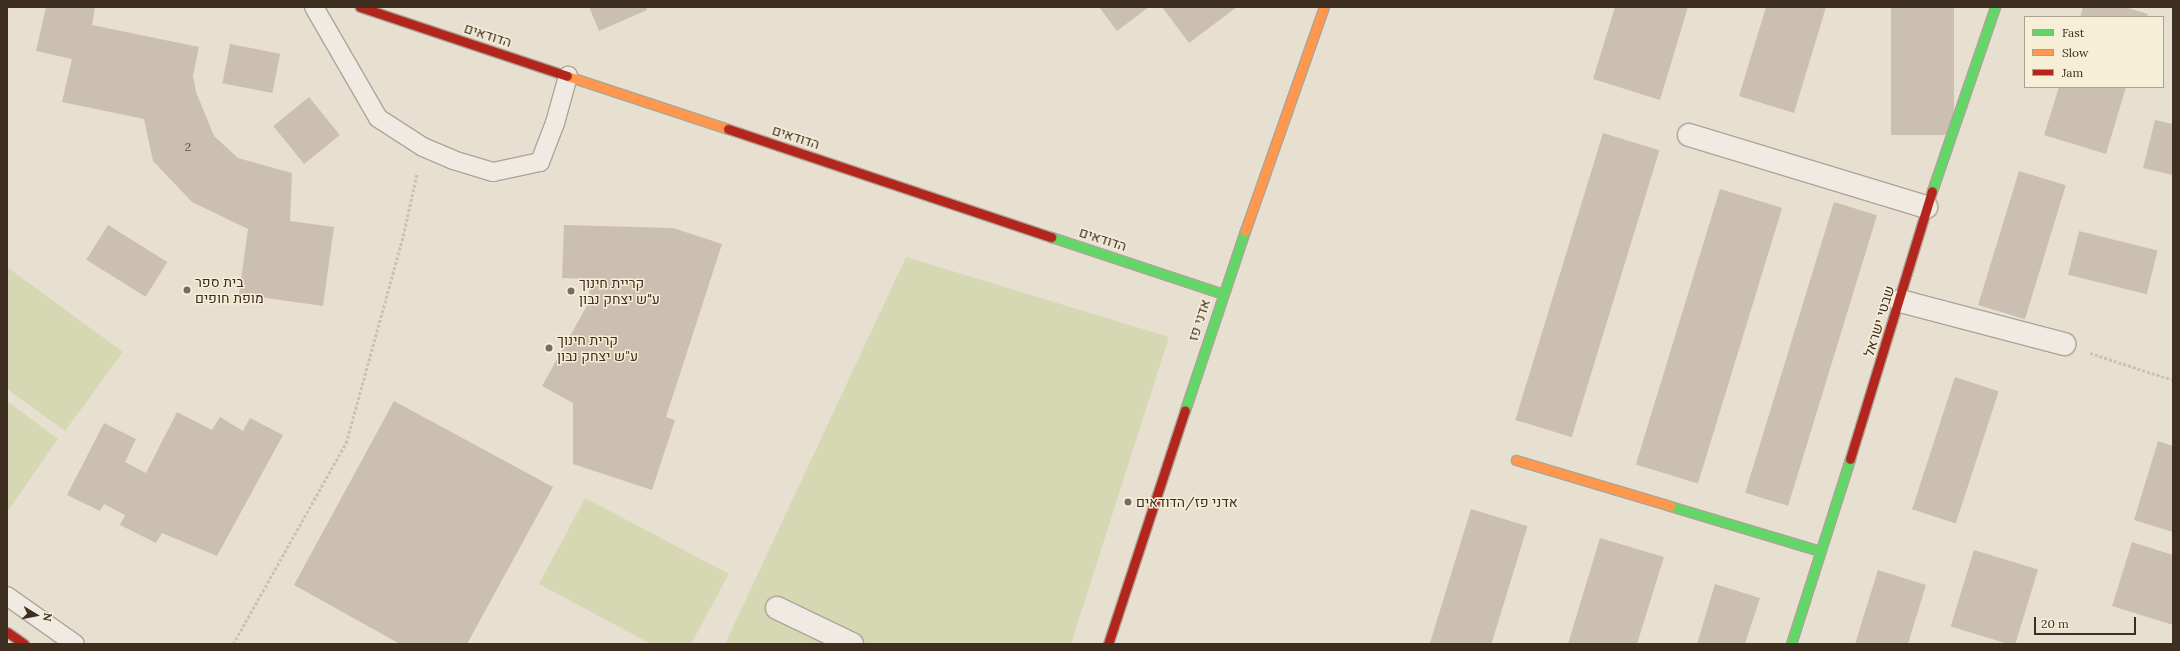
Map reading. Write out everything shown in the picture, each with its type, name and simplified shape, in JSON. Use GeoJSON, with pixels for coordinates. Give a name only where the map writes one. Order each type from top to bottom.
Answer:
{"type":"FeatureCollection","features":[{"type":"Feature","properties":{"kind":"street","name":"הדודאים"},"geometry":{"type":"LineString","coordinates":[[360,7],[1223,294]]}},
{"type":"Feature","properties":{"kind":"street","name":"אדני פז"},"geometry":{"type":"LineString","coordinates":[[1108,644],[1223,294],[1324,7]]}},
{"type":"Feature","properties":{"kind":"street","name":"שבטי ישראל"},"geometry":{"type":"LineString","coordinates":[[1791,644],[1900,301],[1926,207],[1995,7]]}},
{"type":"Feature","properties":{"kind":"street"},"geometry":{"type":"LineString","coordinates":[[1689,135],[1926,207]]}},
{"type":"Feature","properties":{"kind":"street"},"geometry":{"type":"LineString","coordinates":[[1900,301],[2064,344]]}},
{"type":"Feature","properties":{"kind":"street"},"geometry":{"type":"LineString","coordinates":[[1516,460],[1820,551]]}},
{"type":"Feature","properties":{"kind":"street"},"geometry":{"type":"LineString","coordinates":[[777,608],[852,644]]}},
{"type":"Feature","properties":{"kind":"street"},"geometry":{"type":"LineString","coordinates":[[7,632],[24,644]]}},
{"type":"Feature","properties":{"kind":"lane"},"geometry":{"type":"LineString","coordinates":[[314,7],[378,118],[422,147],[453,160],[493,172],[540,162],[555,123],[568,76]]}},
{"type":"Feature","properties":{"kind":"lane"},"geometry":{"type":"LineString","coordinates":[[7,596],[75,644]]}},
{"type":"Feature","properties":{"kind":"path"},"geometry":{"type":"LineString","coordinates":[[233,644],[346,443],[403,236],[422,147]]}},
{"type":"Feature","properties":{"kind":"path"},"geometry":{"type":"LineString","coordinates":[[2064,344],[2173,380]]}},
{"type":"Feature","properties":{"kind":"green space"},"geometry":{"type":"Polygon","coordinates":[[[906,257],[1169,337],[1071,644],[725,644],[906,257]]]}},
{"type":"Feature","properties":{"kind":"green space"},"geometry":{"type":"Polygon","coordinates":[[[7,267],[123,352],[65,431],[7,389],[7,267]]]}},
{"type":"Feature","properties":{"kind":"green space"},"geometry":{"type":"Polygon","coordinates":[[[7,401],[58,439],[7,512],[7,401]]]}},
{"type":"Feature","properties":{"kind":"green space"},"geometry":{"type":"Polygon","coordinates":[[[585,498],[729,574],[691,644],[651,644],[539,584],[585,498]]]}},
{"type":"Feature","properties":{"kind":"building"},"geometry":{"type":"Polygon","coordinates":[[[46,7],[95,7],[92,25],[199,47],[193,76],[196,92],[214,136],[238,158],[292,173],[290,221],[334,227],[323,306],[239,294],[248,229],[192,202],[153,161],[144,119],[62,102],[72,59],[36,51],[46,7]]]}},
{"type":"Feature","properties":{"kind":"building"},"geometry":{"type":"Polygon","coordinates":[[[589,7],[646,7],[647,10],[599,31],[589,7]]]}},
{"type":"Feature","properties":{"kind":"building"},"geometry":{"type":"Polygon","coordinates":[[[1099,7],[1149,7],[1117,31],[1099,7]]]}},
{"type":"Feature","properties":{"kind":"building"},"geometry":{"type":"Polygon","coordinates":[[[1162,7],[1237,7],[1189,43],[1162,7]]]}},
{"type":"Feature","properties":{"kind":"building"},"geometry":{"type":"Polygon","coordinates":[[[1615,7],[1688,7],[1660,100],[1593,79],[1615,7]]]}},
{"type":"Feature","properties":{"kind":"building"},"geometry":{"type":"Polygon","coordinates":[[[1766,7],[1826,7],[1794,113],[1739,96],[1766,7]]]}},
{"type":"Feature","properties":{"kind":"building"},"geometry":{"type":"Polygon","coordinates":[[[1891,7],[1954,7],[1954,135],[1891,135],[1891,7]]]}},
{"type":"Feature","properties":{"kind":"building"},"geometry":{"type":"Polygon","coordinates":[[[2083,7],[2125,7],[2148,14],[2147,16],[2080,16],[2083,7]]]}},
{"type":"Feature","properties":{"kind":"building"},"geometry":{"type":"Polygon","coordinates":[[[230,44],[280,54],[272,93],[222,83],[230,44]]]}},
{"type":"Feature","properties":{"kind":"building"},"geometry":{"type":"Polygon","coordinates":[[[2059,88],[2126,88],[2106,154],[2044,135],[2059,88]]]}},
{"type":"Feature","properties":{"kind":"building"},"geometry":{"type":"Polygon","coordinates":[[[309,97],[340,135],[304,164],[273,126],[309,97]]]}},
{"type":"Feature","properties":{"kind":"building"},"geometry":{"type":"Polygon","coordinates":[[[2155,120],[2173,124],[2173,175],[2143,168],[2155,120]]]}},
{"type":"Feature","properties":{"kind":"building"},"geometry":{"type":"Polygon","coordinates":[[[1603,133],[1659,150],[1572,437],[1515,420],[1603,133]]]}},
{"type":"Feature","properties":{"kind":"building"},"geometry":{"type":"Polygon","coordinates":[[[2019,171],[2066,185],[2025,319],[1978,305],[2019,171]]]}},
{"type":"Feature","properties":{"kind":"building"},"geometry":{"type":"Polygon","coordinates":[[[1720,189],[1782,208],[1698,483],[1636,464],[1720,189]]]}},
{"type":"Feature","properties":{"kind":"building"},"geometry":{"type":"Polygon","coordinates":[[[1834,202],[1877,215],[1788,506],[1745,493],[1834,202]]]}},
{"type":"Feature","properties":{"kind":"building"},"geometry":{"type":"Polygon","coordinates":[[[108,225],[167,262],[146,297],[86,260],[108,225]]]}},
{"type":"Feature","properties":{"kind":"building"},"geometry":{"type":"Polygon","coordinates":[[[564,225],[673,228],[722,244],[666,417],[675,420],[652,490],[573,464],[573,403],[542,386],[589,302],[590,279],[562,278],[564,225]]]}},
{"type":"Feature","properties":{"kind":"building"},"geometry":{"type":"Polygon","coordinates":[[[2079,231],[2158,251],[2147,294],[2068,275],[2079,231]]]}},
{"type":"Feature","properties":{"kind":"building"},"geometry":{"type":"Polygon","coordinates":[[[1955,377],[1999,391],[1956,523],[1912,509],[1955,377]]]}},
{"type":"Feature","properties":{"kind":"building"},"geometry":{"type":"Polygon","coordinates":[[[394,401],[553,487],[467,644],[400,644],[294,585],[394,401]]]}},
{"type":"Feature","properties":{"kind":"building"},"geometry":{"type":"Polygon","coordinates":[[[177,412],[212,430],[220,417],[243,431],[250,418],[283,435],[217,556],[162,533],[156,543],[120,525],[125,515],[104,504],[100,511],[67,495],[104,423],[136,439],[125,462],[146,473],[177,412]]]}},
{"type":"Feature","properties":{"kind":"building"},"geometry":{"type":"Polygon","coordinates":[[[2158,441],[2173,446],[2173,532],[2134,520],[2158,441]]]}},
{"type":"Feature","properties":{"kind":"building"},"geometry":{"type":"Polygon","coordinates":[[[1471,509],[1527,526],[1491,644],[1430,644],[1471,509]]]}},
{"type":"Feature","properties":{"kind":"building"},"geometry":{"type":"Polygon","coordinates":[[[1600,538],[1664,557],[1637,644],[1568,644],[1600,538]]]}},
{"type":"Feature","properties":{"kind":"building"},"geometry":{"type":"Polygon","coordinates":[[[2132,542],[2173,555],[2173,625],[2112,606],[2132,542]]]}},
{"type":"Feature","properties":{"kind":"building"},"geometry":{"type":"Polygon","coordinates":[[[1974,550],[2038,570],[2015,644],[2008,644],[1951,627],[1974,550]]]}},
{"type":"Feature","properties":{"kind":"building"},"geometry":{"type":"Polygon","coordinates":[[[1878,570],[1926,585],[1908,644],[1855,644],[1878,570]]]}},
{"type":"Feature","properties":{"kind":"building"},"geometry":{"type":"Polygon","coordinates":[[[1715,584],[1760,598],[1745,644],[1697,644],[1715,584]]]}},
{"type":"Feature","properties":{"kind":"traffic: fast"},"geometry":{"type":"LineString","coordinates":[[1932,191],[1995,7]]}},
{"type":"Feature","properties":{"kind":"traffic: fast"},"geometry":{"type":"LineString","coordinates":[[1185,410],[1245,231]]}},
{"type":"Feature","properties":{"kind":"traffic: fast"},"geometry":{"type":"LineString","coordinates":[[1051,237],[1223,294]]}},
{"type":"Feature","properties":{"kind":"traffic: fast"},"geometry":{"type":"LineString","coordinates":[[1791,644],[1850,459]]}},
{"type":"Feature","properties":{"kind":"traffic: fast"},"geometry":{"type":"LineString","coordinates":[[1670,506],[1820,551]]}},
{"type":"Feature","properties":{"kind":"traffic: slow"},"geometry":{"type":"LineString","coordinates":[[1245,231],[1324,7]]}},
{"type":"Feature","properties":{"kind":"traffic: slow"},"geometry":{"type":"LineString","coordinates":[[567,76],[728,129]]}},
{"type":"Feature","properties":{"kind":"traffic: slow"},"geometry":{"type":"LineString","coordinates":[[1516,460],[1670,506]]}},
{"type":"Feature","properties":{"kind":"traffic: jam"},"geometry":{"type":"LineString","coordinates":[[360,7],[567,76]]}},
{"type":"Feature","properties":{"kind":"traffic: jam"},"geometry":{"type":"LineString","coordinates":[[728,129],[1051,237]]}},
{"type":"Feature","properties":{"kind":"traffic: jam"},"geometry":{"type":"LineString","coordinates":[[1850,459],[1932,191]]}},
{"type":"Feature","properties":{"kind":"traffic: jam"},"geometry":{"type":"LineString","coordinates":[[1108,644],[1185,410]]}},
{"type":"Feature","properties":{"kind":"traffic: jam"},"geometry":{"type":"LineString","coordinates":[[7,632],[24,644]]}},
{"type":"Feature","properties":{"kind":"place","name":"בית ספר מופת חופים"},"geometry":{"type":"Point","coordinates":[187,290]}},
{"type":"Feature","properties":{"kind":"place","name":"קריית חינוך ע״ש יצחק נבון"},"geometry":{"type":"Point","coordinates":[571,291]}},
{"type":"Feature","properties":{"kind":"place","name":"קרית חינוך ע\"ש יצחק נבון"},"geometry":{"type":"Point","coordinates":[549,348]}},
{"type":"Feature","properties":{"kind":"place","name":"אדני פז/הדודאים"},"geometry":{"type":"Point","coordinates":[1128,502]}}]}
